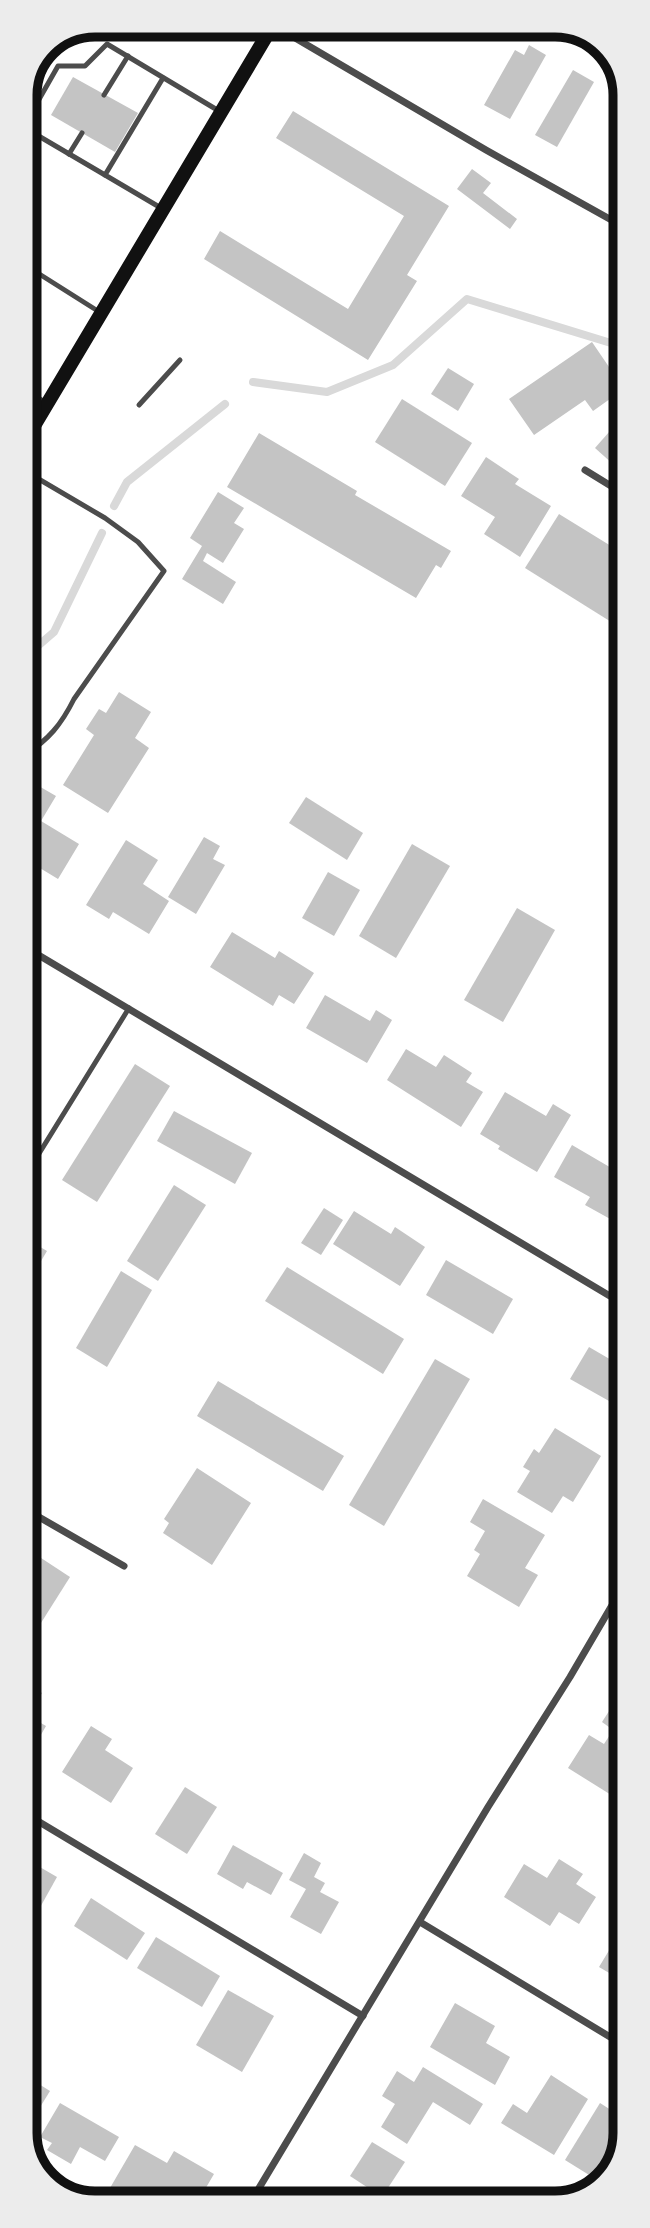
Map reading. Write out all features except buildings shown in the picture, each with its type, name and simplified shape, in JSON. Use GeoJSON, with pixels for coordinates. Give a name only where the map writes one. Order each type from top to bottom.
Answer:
{"type":"FeatureCollection","features":[{"type":"Feature","properties":{"kind":"main road"},"geometry":{"type":"LineString","coordinates":[[37,420],[267,37]]}},
{"type":"Feature","properties":{"kind":"street"},"geometry":{"type":"LineString","coordinates":[[294,37],[613,221]]}},
{"type":"Feature","properties":{"kind":"street"},"geometry":{"type":"LineString","coordinates":[[585,470],[613,487]]}},
{"type":"Feature","properties":{"kind":"street"},"geometry":{"type":"LineString","coordinates":[[37,954],[613,1298]]}},
{"type":"Feature","properties":{"kind":"street"},"geometry":{"type":"LineString","coordinates":[[37,1515],[124,1566]]}},
{"type":"Feature","properties":{"kind":"street"},"geometry":{"type":"LineString","coordinates":[[257,2191],[613,1604]]}},
{"type":"Feature","properties":{"kind":"street"},"geometry":{"type":"LineString","coordinates":[[37,1821],[363,2016]]}},
{"type":"Feature","properties":{"kind":"street"},"geometry":{"type":"LineString","coordinates":[[419,1922],[613,2039]]}},
{"type":"Feature","properties":{"kind":"lane"},"geometry":{"type":"LineString","coordinates":[[37,103],[58,66],[85,66],[107,44],[222,113]]}},
{"type":"Feature","properties":{"kind":"lane"},"geometry":{"type":"LineString","coordinates":[[104,95],[128,56]]}},
{"type":"Feature","properties":{"kind":"lane"},"geometry":{"type":"LineString","coordinates":[[105,175],[163,78]]}},
{"type":"Feature","properties":{"kind":"lane"},"geometry":{"type":"LineString","coordinates":[[69,154],[82,133]]}},
{"type":"Feature","properties":{"kind":"lane"},"geometry":{"type":"LineString","coordinates":[[37,134],[163,210]]}},
{"type":"Feature","properties":{"kind":"lane"},"geometry":{"type":"LineString","coordinates":[[37,273],[101,313]]}},
{"type":"Feature","properties":{"kind":"lane"},"geometry":{"type":"LineString","coordinates":[[139,404],[180,360]]}},
{"type":"Feature","properties":{"kind":"lane"},"geometry":{"type":"LineString","coordinates":[[37,397],[47,403]]}},
{"type":"Feature","properties":{"kind":"lane"},"geometry":{"type":"LineString","coordinates":[[37,478],[106,518],[138,542],[164,571],[74,698],[64,719],[37,747]]}},
{"type":"Feature","properties":{"kind":"lane"},"geometry":{"type":"LineString","coordinates":[[37,1157],[129,1008]]}},
{"type":"Feature","properties":{"kind":"waterway"},"geometry":{"type":"LineString","coordinates":[[253,382],[327,392],[393,365],[467,299],[613,344]]}},
{"type":"Feature","properties":{"kind":"waterway"},"geometry":{"type":"LineString","coordinates":[[114,506],[127,482],[225,404]]}},
{"type":"Feature","properties":{"kind":"waterway"},"geometry":{"type":"LineString","coordinates":[[37,647],[54,632],[102,533]]}}]}
